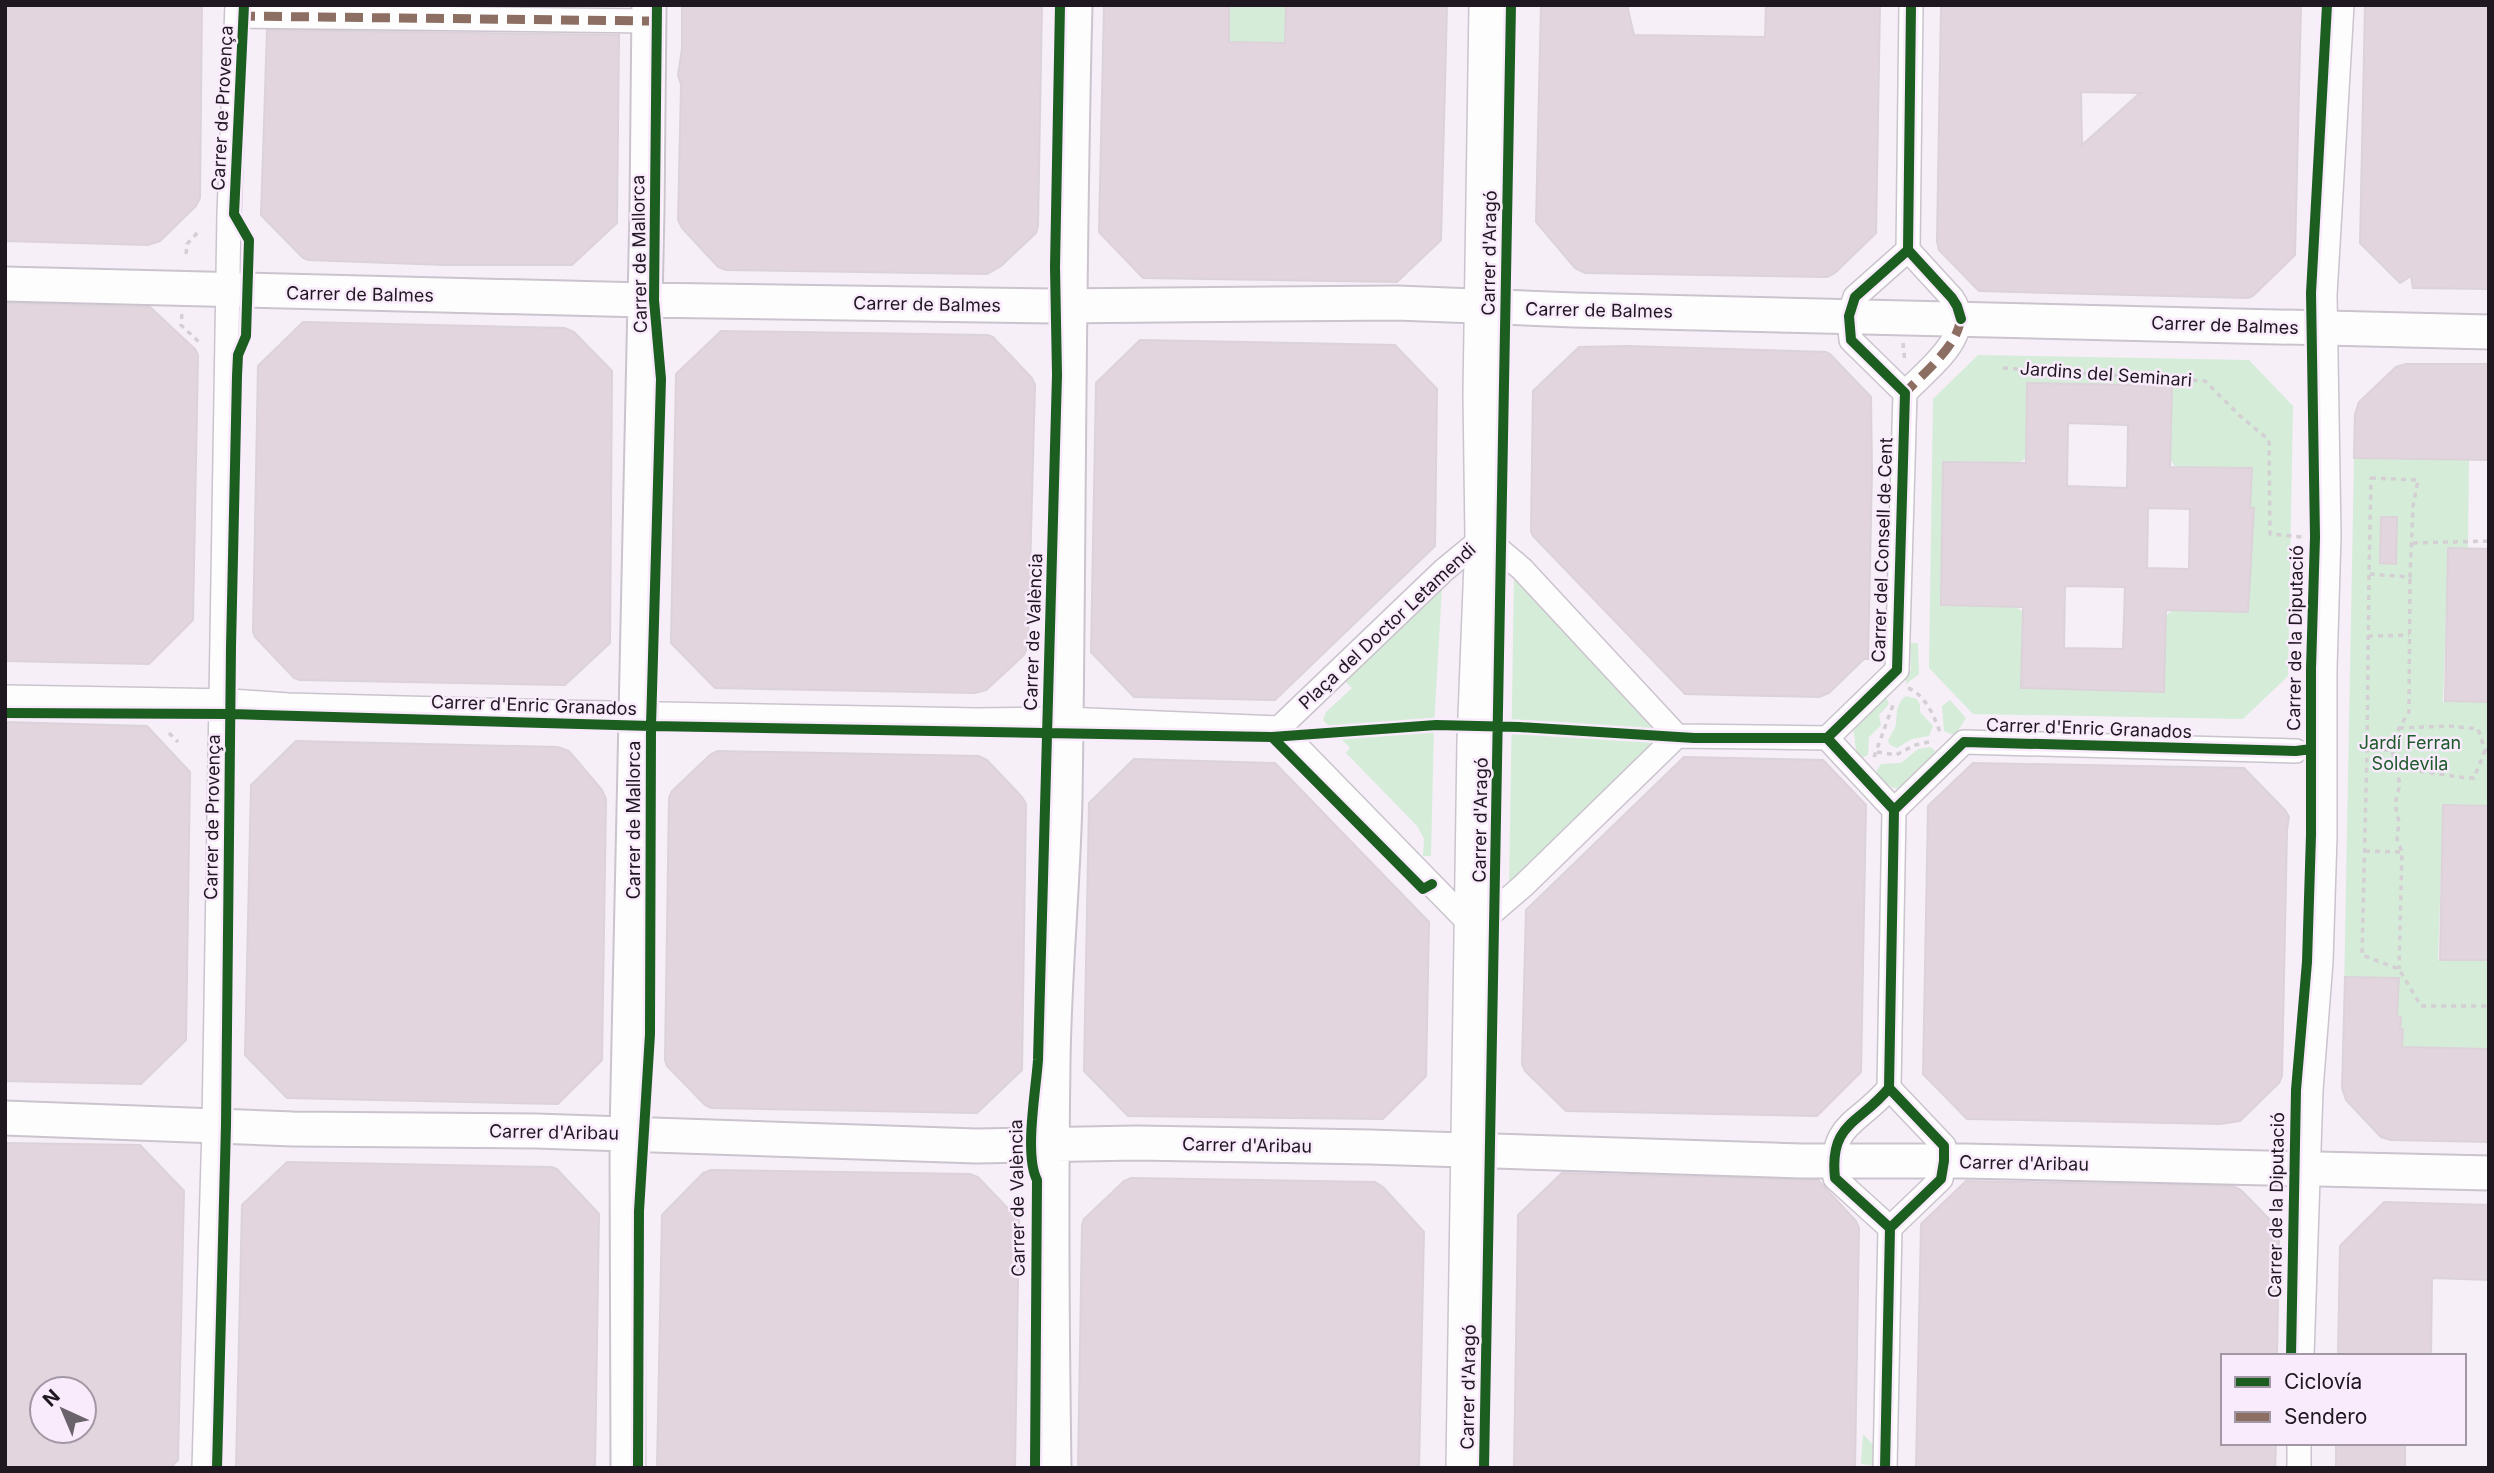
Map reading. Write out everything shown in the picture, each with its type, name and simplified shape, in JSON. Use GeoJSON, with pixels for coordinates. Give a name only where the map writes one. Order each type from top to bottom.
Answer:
{"type":"FeatureCollection","features":[{"type":"Feature","properties":{"kind":"main road","name":"Carrer de València"},"geometry":{"type":"LineString","coordinates":[[1054,1468],[1050,1229],[1053,1061],[1065,801],[1069,306],[1075,5]]}},
{"type":"Feature","properties":{"kind":"main road","name":"Carrer d'Aragó"},"geometry":{"type":"LineString","coordinates":[[1465,1468],[1477,726],[1484,537],[1482,423],[1488,5]]}},
{"type":"Feature","properties":{"kind":"main road","name":"Carrer de Mallorca"},"geometry":{"type":"LineString","coordinates":[[628,1468],[627,1134],[649,13]]}},
{"type":"Feature","properties":{"kind":"main road","name":"Carrer de Balmes"},"geometry":{"type":"LineString","coordinates":[[5,284],[645,300],[1069,306],[1397,303],[1849,316],[1958,329],[2325,327],[2489,332]]}},
{"type":"Feature","properties":{"kind":"main road","name":"Carrer d'Aribau"},"geometry":{"type":"LineString","coordinates":[[5,1118],[293,1129],[536,1131],[976,1146],[1161,1143],[1835,1161],[2489,1173]]}},
{"type":"Feature","properties":{"kind":"street"},"geometry":{"type":"LineString","coordinates":[[1900,257],[1952,298],[1957,306],[1958,329],[1905,393],[1851,340],[1849,316],[1855,297],[1900,257],[1911,5]]}},
{"type":"Feature","properties":{"kind":"street","name":"Carrer de la Diputació"},"geometry":{"type":"LineString","coordinates":[[2302,1354],[2311,1090],[2321,961],[2325,836],[2325,668],[2329,536],[2325,327],[2333,135],[2342,5]]}},
{"type":"Feature","properties":{"kind":"street"},"geometry":{"type":"LineString","coordinates":[[237,11],[649,13]]}},
{"type":"Feature","properties":{"kind":"street","name":"Carrer de Provença"},"geometry":{"type":"LineString","coordinates":[[204,1468],[214,1126],[228,290],[237,11]]}},
{"type":"Feature","properties":{"kind":"street","name":"Carrer del Consell de Cent"},"geometry":{"type":"LineString","coordinates":[[1827,738],[1897,677],[1905,393]]}},
{"type":"Feature","properties":{"kind":"street","name":"Plaça del Doctor Letamendi"},"geometry":{"type":"LineString","coordinates":[[1279,727],[1444,569],[1484,537],[1522,569],[1678,736]]}},
{"type":"Feature","properties":{"kind":"street","name":"Carrer d'Enric Granados"},"geometry":{"type":"LineString","coordinates":[[5,697],[549,712],[977,720],[1065,719],[1279,727]]}},
{"type":"Feature","properties":{"kind":"street"},"geometry":{"type":"LineString","coordinates":[[1279,727],[1474,928],[1523,886],[1678,736],[1827,738],[1894,810],[1889,1088],[1876,1104],[1857,1117],[1839,1135],[1835,1161],[1835,1178],[1890,1228]]}},
{"type":"Feature","properties":{"kind":"street","name":"Carrer d'Enric Granados"},"geometry":{"type":"LineString","coordinates":[[1894,810],[1964,742],[2295,751]]}},
{"type":"Feature","properties":{"kind":"street"},"geometry":{"type":"LineString","coordinates":[[1885,1468],[1890,1228],[1941,1179],[1944,1161],[1944,1146],[1889,1088]]}},
{"type":"Feature","properties":{"kind":"street"},"geometry":{"type":"LineString","coordinates":[[2299,1445],[2299,1468]]}},
{"type":"Feature","properties":{"kind":"path"},"geometry":{"type":"LineString","coordinates":[[186,254],[187,244],[200,230]]}},
{"type":"Feature","properties":{"kind":"path"},"geometry":{"type":"LineString","coordinates":[[182,314],[181,325],[200,343]]}},
{"type":"Feature","properties":{"kind":"path"},"geometry":{"type":"LineString","coordinates":[[2399,969],[2362,954],[2368,750],[2371,478],[2418,480],[2413,506],[2410,577],[2409,712],[2399,728],[2392,750],[2400,784],[2395,804],[2399,822],[2397,839],[2402,852],[2399,969],[2421,1006],[2489,1006]]}},
{"type":"Feature","properties":{"kind":"path"},"geometry":{"type":"LineString","coordinates":[[2413,543],[2489,541]]}},
{"type":"Feature","properties":{"kind":"path"},"geometry":{"type":"LineString","coordinates":[[2369,574],[2410,577]]}},
{"type":"Feature","properties":{"kind":"path"},"geometry":{"type":"LineString","coordinates":[[2368,636],[2410,635]]}},
{"type":"Feature","properties":{"kind":"path"},"geometry":{"type":"LineString","coordinates":[[1877,752],[1896,755],[1915,745],[1942,739],[1928,706],[1897,677]]}},
{"type":"Feature","properties":{"kind":"path"},"geometry":{"type":"LineString","coordinates":[[1312,735],[1436,726],[1477,726],[1647,736]]}},
{"type":"Feature","properties":{"kind":"path"},"geometry":{"type":"LineString","coordinates":[[2396,768],[2474,778],[2487,750],[2478,729],[2450,726],[2399,728]]}},
{"type":"Feature","properties":{"kind":"path"},"geometry":{"type":"LineString","coordinates":[[169,733],[178,742]]}},
{"type":"Feature","properties":{"kind":"path"},"geometry":{"type":"LineString","coordinates":[[2368,750],[2392,750]]}},
{"type":"Feature","properties":{"kind":"path"},"geometry":{"type":"LineString","coordinates":[[2365,851],[2402,852]]}},
{"type":"Feature","properties":{"kind":"green space"},"geometry":{"type":"Polygon","coordinates":[[[1229,5],[1286,5],[1285,43],[1229,42],[1229,5]]]}},
{"type":"Feature","properties":{"kind":"green space"},"geometry":{"type":"Polygon","coordinates":[[[1978,355],[2249,360],[2293,406],[2288,676],[2243,719],[1973,714],[1929,668],[1933,399],[1978,355]],[[2028,383],[2026,458],[2019,463],[1943,462],[1941,605],[2016,607],[2023,612],[2021,688],[2164,692],[2166,616],[2173,610],[2248,611],[2254,509],[2250,508],[2252,468],[2176,467],[2170,460],[2171,386],[2028,383]]]}},
{"type":"Feature","properties":{"kind":"green space","name":"Jardí Ferran Soldevila"},"geometry":{"type":"Polygon","coordinates":[[[2354,458],[2469,460],[2468,549],[2448,547],[2446,550],[2443,702],[2489,702],[2489,806],[2441,805],[2438,959],[2442,962],[2489,960],[2489,1049],[2343,1045],[2354,458]]]}},
{"type":"Feature","properties":{"kind":"green space"},"geometry":{"type":"Polygon","coordinates":[[[1514,575],[1654,720],[1653,752],[1509,892],[1514,575]]]}},
{"type":"Feature","properties":{"kind":"green space"},"geometry":{"type":"Polygon","coordinates":[[[1442,588],[1434,726],[1431,856],[1423,856],[1424,839],[1418,827],[1346,753],[1350,748],[1323,720],[1326,712],[1352,688],[1344,680],[1442,588]]]}},
{"type":"Feature","properties":{"kind":"green space"},"geometry":{"type":"Polygon","coordinates":[[[1910,643],[1918,643],[1919,674],[1906,684],[1905,677],[1911,670],[1910,643]]]}},
{"type":"Feature","properties":{"kind":"green space"},"geometry":{"type":"Polygon","coordinates":[[[1886,696],[1889,704],[1879,715],[1881,725],[1869,737],[1868,755],[1862,758],[1856,750],[1853,725],[1886,696]]]}},
{"type":"Feature","properties":{"kind":"green space"},"geometry":{"type":"Polygon","coordinates":[[[1906,696],[1917,699],[1920,712],[1933,726],[1929,736],[1912,739],[1897,748],[1888,741],[1895,726],[1899,705],[1906,696]]]}},
{"type":"Feature","properties":{"kind":"green space"},"geometry":{"type":"Polygon","coordinates":[[[1950,700],[1966,718],[1955,736],[1944,731],[1942,706],[1950,700]]]}},
{"type":"Feature","properties":{"kind":"green space"},"geometry":{"type":"Polygon","coordinates":[[[1931,747],[1936,752],[1935,757],[1905,788],[1893,788],[1876,777],[1881,764],[1901,763],[1918,749],[1931,747]]]}},
{"type":"Feature","properties":{"kind":"green space"},"geometry":{"type":"Polygon","coordinates":[[[1863,1434],[1880,1452],[1879,1466],[1861,1464],[1863,1434]]]}},
{"type":"Feature","properties":{"kind":"building"},"geometry":{"type":"Polygon","coordinates":[[[5,5],[202,5],[200,198],[196,206],[160,241],[148,245],[5,241],[5,5]]]}},
{"type":"Feature","properties":{"kind":"building"},"geometry":{"type":"Polygon","coordinates":[[[682,5],[1042,5],[1036,233],[1001,266],[987,274],[726,270],[718,267],[682,228],[678,220],[681,85],[678,75],[682,49],[682,5]]]}},
{"type":"Feature","properties":{"kind":"building"},"geometry":{"type":"Polygon","coordinates":[[[1104,5],[1229,5],[1229,42],[1285,43],[1286,5],[1447,5],[1441,240],[1397,282],[1143,278],[1099,232],[1104,5]]]}},
{"type":"Feature","properties":{"kind":"building"},"geometry":{"type":"Polygon","coordinates":[[[1541,5],[1627,5],[1634,35],[1765,37],[1766,5],[1880,5],[1876,233],[1835,273],[1827,277],[1585,273],[1575,268],[1536,222],[1541,5]]]}},
{"type":"Feature","properties":{"kind":"building"},"geometry":{"type":"Polygon","coordinates":[[[1941,5],[2301,5],[2295,255],[2253,296],[1979,291],[1939,250],[1941,5]],[[2081,92],[2082,145],[2140,93],[2081,92]]]}},
{"type":"Feature","properties":{"kind":"building"},"geometry":{"type":"Polygon","coordinates":[[[2365,5],[2489,5],[2489,289],[2413,288],[2411,276],[2400,283],[2360,243],[2365,5]]]}},
{"type":"Feature","properties":{"kind":"building"},"geometry":{"type":"Polygon","coordinates":[[[267,30],[619,35],[617,223],[572,265],[445,265],[303,258],[261,215],[267,30]]]}},
{"type":"Feature","properties":{"kind":"building"},"geometry":{"type":"Polygon","coordinates":[[[5,303],[150,307],[195,349],[198,355],[193,620],[149,664],[5,661],[5,303]]]}},
{"type":"Feature","properties":{"kind":"building"},"geometry":{"type":"Polygon","coordinates":[[[303,322],[565,328],[574,332],[612,371],[610,643],[565,685],[299,680],[255,637],[258,366],[303,322]]]}},
{"type":"Feature","properties":{"kind":"building"},"geometry":{"type":"Polygon","coordinates":[[[721,331],[988,335],[1032,378],[1035,385],[1028,646],[1024,655],[986,690],[975,693],[715,688],[671,643],[676,374],[721,331]]]}},
{"type":"Feature","properties":{"kind":"building"},"geometry":{"type":"Polygon","coordinates":[[[1140,340],[1395,345],[1437,389],[1435,546],[1275,700],[1134,697],[1091,652],[1096,383],[1140,340]]]}},
{"type":"Feature","properties":{"kind":"building"},"geometry":{"type":"Polygon","coordinates":[[[1579,347],[1826,352],[1871,397],[1868,659],[1864,659],[1829,693],[1819,697],[1685,694],[1533,536],[1533,391],[1579,347]]]}},
{"type":"Feature","properties":{"kind":"building"},"geometry":{"type":"Polygon","coordinates":[[[2406,364],[2489,364],[2489,460],[2354,458],[2355,414],[2359,402],[2396,367],[2406,364]]]}},
{"type":"Feature","properties":{"kind":"building"},"geometry":{"type":"Polygon","coordinates":[[[2027,383],[2172,386],[2170,467],[2252,468],[2250,508],[2254,508],[2248,612],[2166,610],[2164,692],[2021,688],[2023,607],[1941,605],[1943,462],[2026,463],[2027,383]],[[2068,423],[2067,486],[2127,488],[2128,425],[2068,423]],[[2148,508],[2147,568],[2189,569],[2190,509],[2148,508]],[[2065,586],[2064,648],[2123,649],[2125,587],[2065,586]]]}},
{"type":"Feature","properties":{"kind":"building"},"geometry":{"type":"Polygon","coordinates":[[[2381,517],[2397,517],[2396,564],[2380,563],[2381,517]]]}},
{"type":"Feature","properties":{"kind":"building"},"geometry":{"type":"Polygon","coordinates":[[[2448,548],[2489,549],[2489,702],[2445,701],[2448,548]]]}},
{"type":"Feature","properties":{"kind":"building"},"geometry":{"type":"Polygon","coordinates":[[[5,722],[147,726],[190,772],[186,1040],[141,1084],[5,1081],[5,722]]]}},
{"type":"Feature","properties":{"kind":"building"},"geometry":{"type":"Polygon","coordinates":[[[296,741],[558,747],[569,751],[602,790],[606,799],[602,1060],[558,1104],[287,1098],[245,1055],[251,785],[296,741]]]}},
{"type":"Feature","properties":{"kind":"building"},"geometry":{"type":"Polygon","coordinates":[[[718,751],[979,756],[987,760],[1022,797],[1026,804],[1022,1070],[977,1113],[711,1108],[667,1066],[669,798],[672,791],[711,754],[718,751]]]}},
{"type":"Feature","properties":{"kind":"building"},"geometry":{"type":"Polygon","coordinates":[[[1684,757],[1823,760],[1866,805],[1861,1072],[1817,1116],[1566,1111],[1525,1071],[1522,1064],[1526,910],[1684,757]]]}},
{"type":"Feature","properties":{"kind":"building"},"geometry":{"type":"Polygon","coordinates":[[[1134,759],[1275,763],[1429,922],[1426,1076],[1383,1119],[1128,1116],[1084,1071],[1089,803],[1134,759]]]}},
{"type":"Feature","properties":{"kind":"building"},"geometry":{"type":"Polygon","coordinates":[[[1973,763],[2244,768],[2285,810],[2289,817],[2282,1076],[2279,1083],[2240,1121],[2220,1124],[1967,1119],[1923,1074],[1928,806],[1973,763]]]}},
{"type":"Feature","properties":{"kind":"building"},"geometry":{"type":"Polygon","coordinates":[[[2443,805],[2489,806],[2489,960],[2440,960],[2443,805]]]}},
{"type":"Feature","properties":{"kind":"building"},"geometry":{"type":"Polygon","coordinates":[[[2345,977],[2399,978],[2397,1016],[2401,1017],[2400,1029],[2403,1029],[2402,1047],[2489,1049],[2489,1142],[2391,1140],[2381,1137],[2346,1100],[2342,1088],[2345,977]]]}},
{"type":"Feature","properties":{"kind":"building"},"geometry":{"type":"Polygon","coordinates":[[[5,1143],[140,1145],[184,1191],[178,1460],[170,1468],[5,1468],[5,1143]]]}},
{"type":"Feature","properties":{"kind":"building"},"geometry":{"type":"Polygon","coordinates":[[[287,1162],[557,1169],[599,1214],[595,1468],[236,1468],[242,1205],[287,1162]]]}},
{"type":"Feature","properties":{"kind":"building"},"geometry":{"type":"Polygon","coordinates":[[[711,1170],[970,1174],[978,1177],[1019,1220],[1015,1468],[657,1468],[662,1215],[703,1173],[711,1170]]]}},
{"type":"Feature","properties":{"kind":"building"},"geometry":{"type":"Polygon","coordinates":[[[1562,1173],[1818,1180],[1856,1221],[1859,1228],[1855,1468],[1514,1468],[1518,1215],[1562,1173]]]}},
{"type":"Feature","properties":{"kind":"building"},"geometry":{"type":"Polygon","coordinates":[[[1131,1178],[1375,1182],[1383,1187],[1424,1232],[1419,1468],[1078,1468],[1082,1225],[1084,1219],[1124,1181],[1131,1178]]]}},
{"type":"Feature","properties":{"kind":"building"},"geometry":{"type":"Polygon","coordinates":[[[1966,1181],[2233,1186],[2241,1190],[2277,1227],[2279,1236],[2277,1354],[2221,1354],[2221,1445],[2276,1445],[2275,1468],[1916,1468],[1921,1224],[1966,1181]]]}},
{"type":"Feature","properties":{"kind":"building"},"geometry":{"type":"Polygon","coordinates":[[[2384,1202],[2489,1205],[2489,1280],[2432,1278],[2431,1354],[2338,1354],[2340,1246],[2384,1202]]]}},
{"type":"Feature","properties":{"kind":"building"},"geometry":{"type":"Polygon","coordinates":[[[2336,1445],[2405,1445],[2405,1468],[2336,1468],[2336,1445]]]}},
{"type":"Feature","properties":{"kind":"marked path"},"geometry":{"type":"LineString","coordinates":[[237,16],[649,21]]}},
{"type":"Feature","properties":{"kind":"marked path"},"geometry":{"type":"LineString","coordinates":[[1904,397],[1950,345],[1960,323],[1959,313]]}},
{"type":"Feature","properties":{"kind":"cycle path"},"geometry":{"type":"LineString","coordinates":[[217,1468],[226,1125],[237,376],[238,355],[246,336],[249,240],[234,214],[244,5]]}},
{"type":"Feature","properties":{"kind":"cycle path"},"geometry":{"type":"LineString","coordinates":[[638,1468],[639,1211],[650,1034],[651,726],[661,379],[654,300],[657,5]]}},
{"type":"Feature","properties":{"kind":"cycle path"},"geometry":{"type":"LineString","coordinates":[[1035,1468],[1037,1180],[1033,1169],[1031,1139],[1038,1060],[1057,375],[1055,267],[1060,5]]}},
{"type":"Feature","properties":{"kind":"cycle path"},"geometry":{"type":"LineString","coordinates":[[1484,1468],[1511,5]]}},
{"type":"Feature","properties":{"kind":"cycle path"},"geometry":{"type":"LineString","coordinates":[[1911,5],[1908,250],[1952,298],[1961,319]]}},
{"type":"Feature","properties":{"kind":"cycle path"},"geometry":{"type":"LineString","coordinates":[[2291,1354],[2296,1090],[2307,962],[2311,835],[2311,668],[2315,537],[2311,293],[2327,5]]}},
{"type":"Feature","properties":{"kind":"cycle path"},"geometry":{"type":"LineString","coordinates":[[1827,738],[1897,670],[1905,393],[1851,340],[1849,316],[1855,297],[1908,250]]}},
{"type":"Feature","properties":{"kind":"cycle path"},"geometry":{"type":"LineString","coordinates":[[5,713],[231,714],[651,726],[1272,737],[1436,725],[1519,727],[1694,738],[1827,738]]}},
{"type":"Feature","properties":{"kind":"cycle path"},"geometry":{"type":"LineString","coordinates":[[1272,737],[1423,889],[1432,884]]}},
{"type":"Feature","properties":{"kind":"cycle path"},"geometry":{"type":"LineString","coordinates":[[1827,738],[1894,810],[1889,1088],[1842,1134],[1834,1160],[1835,1178],[1890,1228]]}},
{"type":"Feature","properties":{"kind":"cycle path"},"geometry":{"type":"LineString","coordinates":[[1894,810],[1964,742],[2296,751],[2311,749]]}},
{"type":"Feature","properties":{"kind":"cycle path"},"geometry":{"type":"LineString","coordinates":[[1885,1468],[1890,1228],[1941,1179],[1944,1161],[1944,1146],[1889,1088]]}}]}
